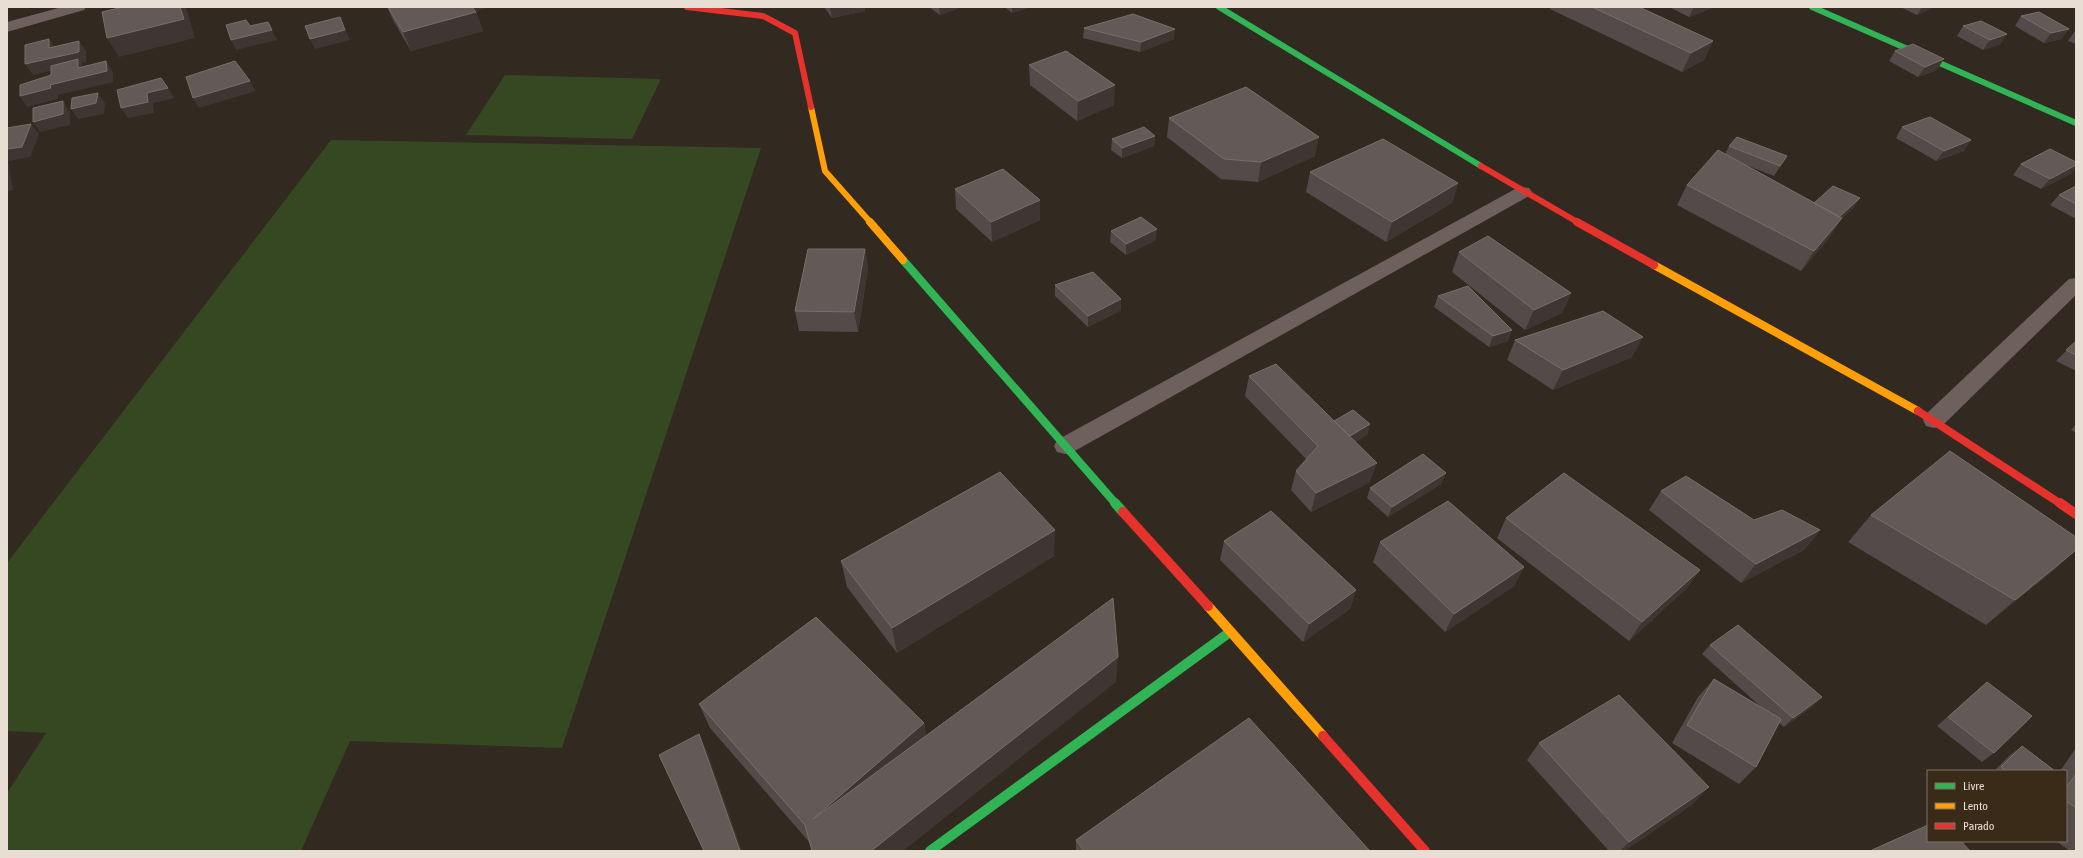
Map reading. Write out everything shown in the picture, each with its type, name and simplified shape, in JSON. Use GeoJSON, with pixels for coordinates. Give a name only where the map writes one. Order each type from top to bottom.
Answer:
{"type":"FeatureCollection","features":[{"type":"Feature","properties":{"kind":"street"},"geometry":{"type":"LineString","coordinates":[[7,27],[79,7]]}},
{"type":"Feature","properties":{"kind":"street"},"geometry":{"type":"LineString","coordinates":[[687,7],[763,16],[795,33],[825,171],[1065,446],[1425,851]]}},
{"type":"Feature","properties":{"kind":"street"},"geometry":{"type":"LineString","coordinates":[[1219,7],[1523,192],[1934,420],[2076,514]]}},
{"type":"Feature","properties":{"kind":"street"},"geometry":{"type":"LineString","coordinates":[[1812,7],[2076,123]]}},
{"type":"Feature","properties":{"kind":"street"},"geometry":{"type":"LineString","coordinates":[[1065,446],[1523,192]]}},
{"type":"Feature","properties":{"kind":"street"},"geometry":{"type":"LineString","coordinates":[[1934,420],[2076,284]]}},
{"type":"Feature","properties":{"kind":"street"},"geometry":{"type":"LineString","coordinates":[[930,851],[1230,632]]}},
{"type":"Feature","properties":{"kind":"green space"},"geometry":{"type":"Polygon","coordinates":[[[505,75],[661,79],[632,139],[466,135],[505,75]]]}},
{"type":"Feature","properties":{"kind":"green space"},"geometry":{"type":"Polygon","coordinates":[[[331,140],[761,148],[562,748],[350,741],[301,851],[7,851],[7,793],[46,733],[7,731],[7,563],[331,140]]]}},
{"type":"Feature","properties":{"kind":"building"},"geometry":{"type":"Polygon","coordinates":[[[123,7],[180,7],[184,19],[107,38],[102,12],[123,7]]]}},
{"type":"Feature","properties":{"kind":"building"},"geometry":{"type":"Polygon","coordinates":[[[388,7],[472,7],[476,12],[403,32],[388,7]]]}},
{"type":"Feature","properties":{"kind":"building"},"geometry":{"type":"Polygon","coordinates":[[[1592,7],[1639,7],[1713,41],[1691,53],[1592,7]]]}},
{"type":"Feature","properties":{"kind":"building"},"geometry":{"type":"Polygon","coordinates":[[[2039,12],[2069,29],[2051,33],[2021,16],[2039,12]]]}},
{"type":"Feature","properties":{"kind":"building"},"geometry":{"type":"Polygon","coordinates":[[[1133,14],[1175,29],[1141,42],[1084,28],[1133,14]]]}},
{"type":"Feature","properties":{"kind":"building"},"geometry":{"type":"Polygon","coordinates":[[[340,17],[345,30],[310,39],[305,26],[340,17]]]}},
{"type":"Feature","properties":{"kind":"building"},"geometry":{"type":"Polygon","coordinates":[[[246,20],[250,26],[268,22],[272,30],[231,40],[226,25],[246,20]]]}},
{"type":"Feature","properties":{"kind":"building"},"geometry":{"type":"Polygon","coordinates":[[[1981,21],[2007,34],[1990,40],[1963,26],[1981,21]]]}},
{"type":"Feature","properties":{"kind":"building"},"geometry":{"type":"Polygon","coordinates":[[[49,39],[49,48],[79,41],[79,52],[25,64],[25,45],[49,39]]]}},
{"type":"Feature","properties":{"kind":"building"},"geometry":{"type":"Polygon","coordinates":[[[1913,44],[1944,59],[1925,67],[1895,51],[1913,44]]]}},
{"type":"Feature","properties":{"kind":"building"},"geometry":{"type":"Polygon","coordinates":[[[1066,51],[1115,85],[1078,101],[1029,65],[1066,51]]]}},
{"type":"Feature","properties":{"kind":"building"},"geometry":{"type":"Polygon","coordinates":[[[78,59],[78,68],[106,61],[107,71],[50,85],[51,88],[20,96],[20,85],[51,75],[51,66],[78,59]]]}},
{"type":"Feature","properties":{"kind":"building"},"geometry":{"type":"Polygon","coordinates":[[[235,61],[250,81],[193,98],[186,77],[235,61]]]}},
{"type":"Feature","properties":{"kind":"building"},"geometry":{"type":"Polygon","coordinates":[[[161,78],[168,88],[147,93],[148,102],[121,108],[117,90],[161,78]]]}},
{"type":"Feature","properties":{"kind":"building"},"geometry":{"type":"Polygon","coordinates":[[[1246,87],[1319,137],[1261,162],[1224,159],[1169,118],[1246,87]]]}},
{"type":"Feature","properties":{"kind":"building"},"geometry":{"type":"Polygon","coordinates":[[[98,93],[96,103],[71,109],[72,98],[98,93]]]}},
{"type":"Feature","properties":{"kind":"building"},"geometry":{"type":"Polygon","coordinates":[[[63,101],[63,114],[33,122],[33,108],[63,101]]]}},
{"type":"Feature","properties":{"kind":"building"},"geometry":{"type":"Polygon","coordinates":[[[1930,117],[1971,140],[1944,151],[1902,127],[1930,117]]]}},
{"type":"Feature","properties":{"kind":"building"},"geometry":{"type":"Polygon","coordinates":[[[31,124],[22,147],[7,149],[7,128],[31,124]]]}},
{"type":"Feature","properties":{"kind":"building"},"geometry":{"type":"Polygon","coordinates":[[[1144,127],[1155,136],[1122,148],[1112,139],[1144,127]]]}},
{"type":"Feature","properties":{"kind":"building"},"geometry":{"type":"Polygon","coordinates":[[[1737,137],[1787,156],[1780,166],[1729,146],[1737,137]]]}},
{"type":"Feature","properties":{"kind":"building"},"geometry":{"type":"Polygon","coordinates":[[[1383,139],[1458,183],[1392,222],[1310,172],[1383,139]]]}},
{"type":"Feature","properties":{"kind":"building"},"geometry":{"type":"Polygon","coordinates":[[[2050,149],[2076,162],[2076,165],[2050,179],[2021,164],[2050,149]]]}},
{"type":"Feature","properties":{"kind":"building"},"geometry":{"type":"Polygon","coordinates":[[[1718,150],[1842,218],[1814,251],[1687,185],[1718,150]]]}},
{"type":"Feature","properties":{"kind":"building"},"geometry":{"type":"Polygon","coordinates":[[[1003,169],[1040,200],[991,222],[955,189],[1003,169]]]}},
{"type":"Feature","properties":{"kind":"building"},"geometry":{"type":"Polygon","coordinates":[[[1833,186],[1860,198],[1839,217],[1814,203],[1833,186]]]}},
{"type":"Feature","properties":{"kind":"building"},"geometry":{"type":"Polygon","coordinates":[[[2076,186],[2076,204],[2059,195],[2076,186]]]}},
{"type":"Feature","properties":{"kind":"building"},"geometry":{"type":"Polygon","coordinates":[[[1141,217],[1157,229],[1126,244],[1111,231],[1141,217]]]}},
{"type":"Feature","properties":{"kind":"building"},"geometry":{"type":"Polygon","coordinates":[[[1488,236],[1571,293],[1534,310],[1459,252],[1488,236]]]}},
{"type":"Feature","properties":{"kind":"building"},"geometry":{"type":"Polygon","coordinates":[[[808,249],[865,249],[854,312],[795,311],[808,249]]]}},
{"type":"Feature","properties":{"kind":"building"},"geometry":{"type":"Polygon","coordinates":[[[1093,272],[1121,299],[1088,316],[1055,285],[1093,272]]]}},
{"type":"Feature","properties":{"kind":"building"},"geometry":{"type":"Polygon","coordinates":[[[1468,286],[1512,330],[1493,336],[1438,296],[1468,286]]]}},
{"type":"Feature","properties":{"kind":"building"},"geometry":{"type":"Polygon","coordinates":[[[1603,311],[1643,337],[1563,370],[1515,340],[1603,311]]]}},
{"type":"Feature","properties":{"kind":"building"},"geometry":{"type":"Polygon","coordinates":[[[2076,341],[2076,355],[2066,350],[2076,341]]]}},
{"type":"Feature","properties":{"kind":"building"},"geometry":{"type":"Polygon","coordinates":[[[1276,364],[1377,463],[1316,493],[1296,471],[1318,446],[1249,376],[1276,364]]]}},
{"type":"Feature","properties":{"kind":"building"},"geometry":{"type":"Polygon","coordinates":[[[1353,410],[1370,424],[1350,436],[1334,421],[1353,410]]]}},
{"type":"Feature","properties":{"kind":"building"},"geometry":{"type":"Polygon","coordinates":[[[1950,451],[2076,537],[2076,550],[2015,600],[1871,515],[1950,451]]]}},
{"type":"Feature","properties":{"kind":"building"},"geometry":{"type":"Polygon","coordinates":[[[1423,454],[1446,473],[1392,507],[1370,488],[1423,454]]]}},
{"type":"Feature","properties":{"kind":"building"},"geometry":{"type":"Polygon","coordinates":[[[1000,472],[1055,530],[892,628],[841,561],[1000,472]]]}},
{"type":"Feature","properties":{"kind":"building"},"geometry":{"type":"Polygon","coordinates":[[[1564,473],[1700,570],[1642,622],[1506,518],[1564,473]]]}},
{"type":"Feature","properties":{"kind":"building"},"geometry":{"type":"Polygon","coordinates":[[[1686,476],[1754,520],[1782,510],[1820,530],[1756,564],[1661,491],[1686,476]]]}},
{"type":"Feature","properties":{"kind":"building"},"geometry":{"type":"Polygon","coordinates":[[[1448,501],[1524,567],[1454,614],[1380,542],[1448,501]]]}},
{"type":"Feature","properties":{"kind":"building"},"geometry":{"type":"Polygon","coordinates":[[[1271,511],[1356,590],[1309,624],[1224,541],[1271,511]]]}},
{"type":"Feature","properties":{"kind":"building"},"geometry":{"type":"Polygon","coordinates":[[[1113,598],[1118,657],[871,851],[812,851],[805,825],[699,704],[816,617],[924,723],[813,819],[1113,598]]]}},
{"type":"Feature","properties":{"kind":"building"},"geometry":{"type":"Polygon","coordinates":[[[1738,625],[1822,697],[1793,718],[1710,645],[1738,625]]]}},
{"type":"Feature","properties":{"kind":"building"},"geometry":{"type":"Polygon","coordinates":[[[1714,679],[1781,719],[1756,767],[1687,725],[1714,679]]]}},
{"type":"Feature","properties":{"kind":"building"},"geometry":{"type":"Polygon","coordinates":[[[1987,682],[2032,716],[1994,753],[1948,717],[1987,682]]]}},
{"type":"Feature","properties":{"kind":"building"},"geometry":{"type":"Polygon","coordinates":[[[1619,695],[1709,787],[1629,842],[1539,743],[1619,695]]]}},
{"type":"Feature","properties":{"kind":"building"},"geometry":{"type":"Polygon","coordinates":[[[1249,718],[1370,851],[1084,851],[1076,840],[1249,718]]]}},
{"type":"Feature","properties":{"kind":"building"},"geometry":{"type":"Polygon","coordinates":[[[699,734],[740,851],[704,851],[659,755],[699,734]]]}},
{"type":"Feature","properties":{"kind":"building"},"geometry":{"type":"Polygon","coordinates":[[[2022,746],[2054,770],[2005,770],[2001,767],[2022,746]]]}},
{"type":"Feature","properties":{"kind":"building"},"geometry":{"type":"Polygon","coordinates":[[[2076,774],[2076,808],[2067,802],[2067,787],[2076,774]]]}},
{"type":"Feature","properties":{"kind":"building"},"geometry":{"type":"Polygon","coordinates":[[[1927,825],[1927,842],[1962,842],[1970,851],[1873,851],[1872,850],[1927,825]]]}},
{"type":"Feature","properties":{"kind":"traffic: fast"},"geometry":{"type":"LineString","coordinates":[[1219,7],[1481,166]]}},
{"type":"Feature","properties":{"kind":"traffic: fast"},"geometry":{"type":"LineString","coordinates":[[1812,7],[2076,123]]}},
{"type":"Feature","properties":{"kind":"traffic: fast"},"geometry":{"type":"LineString","coordinates":[[903,260],[1123,512]]}},
{"type":"Feature","properties":{"kind":"traffic: fast"},"geometry":{"type":"LineString","coordinates":[[930,851],[1230,632]]}},
{"type":"Feature","properties":{"kind":"traffic: slow"},"geometry":{"type":"LineString","coordinates":[[811,107],[825,171],[903,260]]}},
{"type":"Feature","properties":{"kind":"traffic: slow"},"geometry":{"type":"LineString","coordinates":[[1654,265],[1918,411]]}},
{"type":"Feature","properties":{"kind":"traffic: slow"},"geometry":{"type":"LineString","coordinates":[[1208,606],[1323,736]]}},
{"type":"Feature","properties":{"kind":"traffic: jam"},"geometry":{"type":"LineString","coordinates":[[687,7],[763,16],[795,33],[811,107]]}},
{"type":"Feature","properties":{"kind":"traffic: jam"},"geometry":{"type":"LineString","coordinates":[[1481,166],[1523,192],[1654,265]]}},
{"type":"Feature","properties":{"kind":"traffic: jam"},"geometry":{"type":"LineString","coordinates":[[1918,411],[2076,514]]}},
{"type":"Feature","properties":{"kind":"traffic: jam"},"geometry":{"type":"LineString","coordinates":[[1123,512],[1208,606]]}},
{"type":"Feature","properties":{"kind":"traffic: jam"},"geometry":{"type":"LineString","coordinates":[[1323,736],[1425,851]]}}]}
